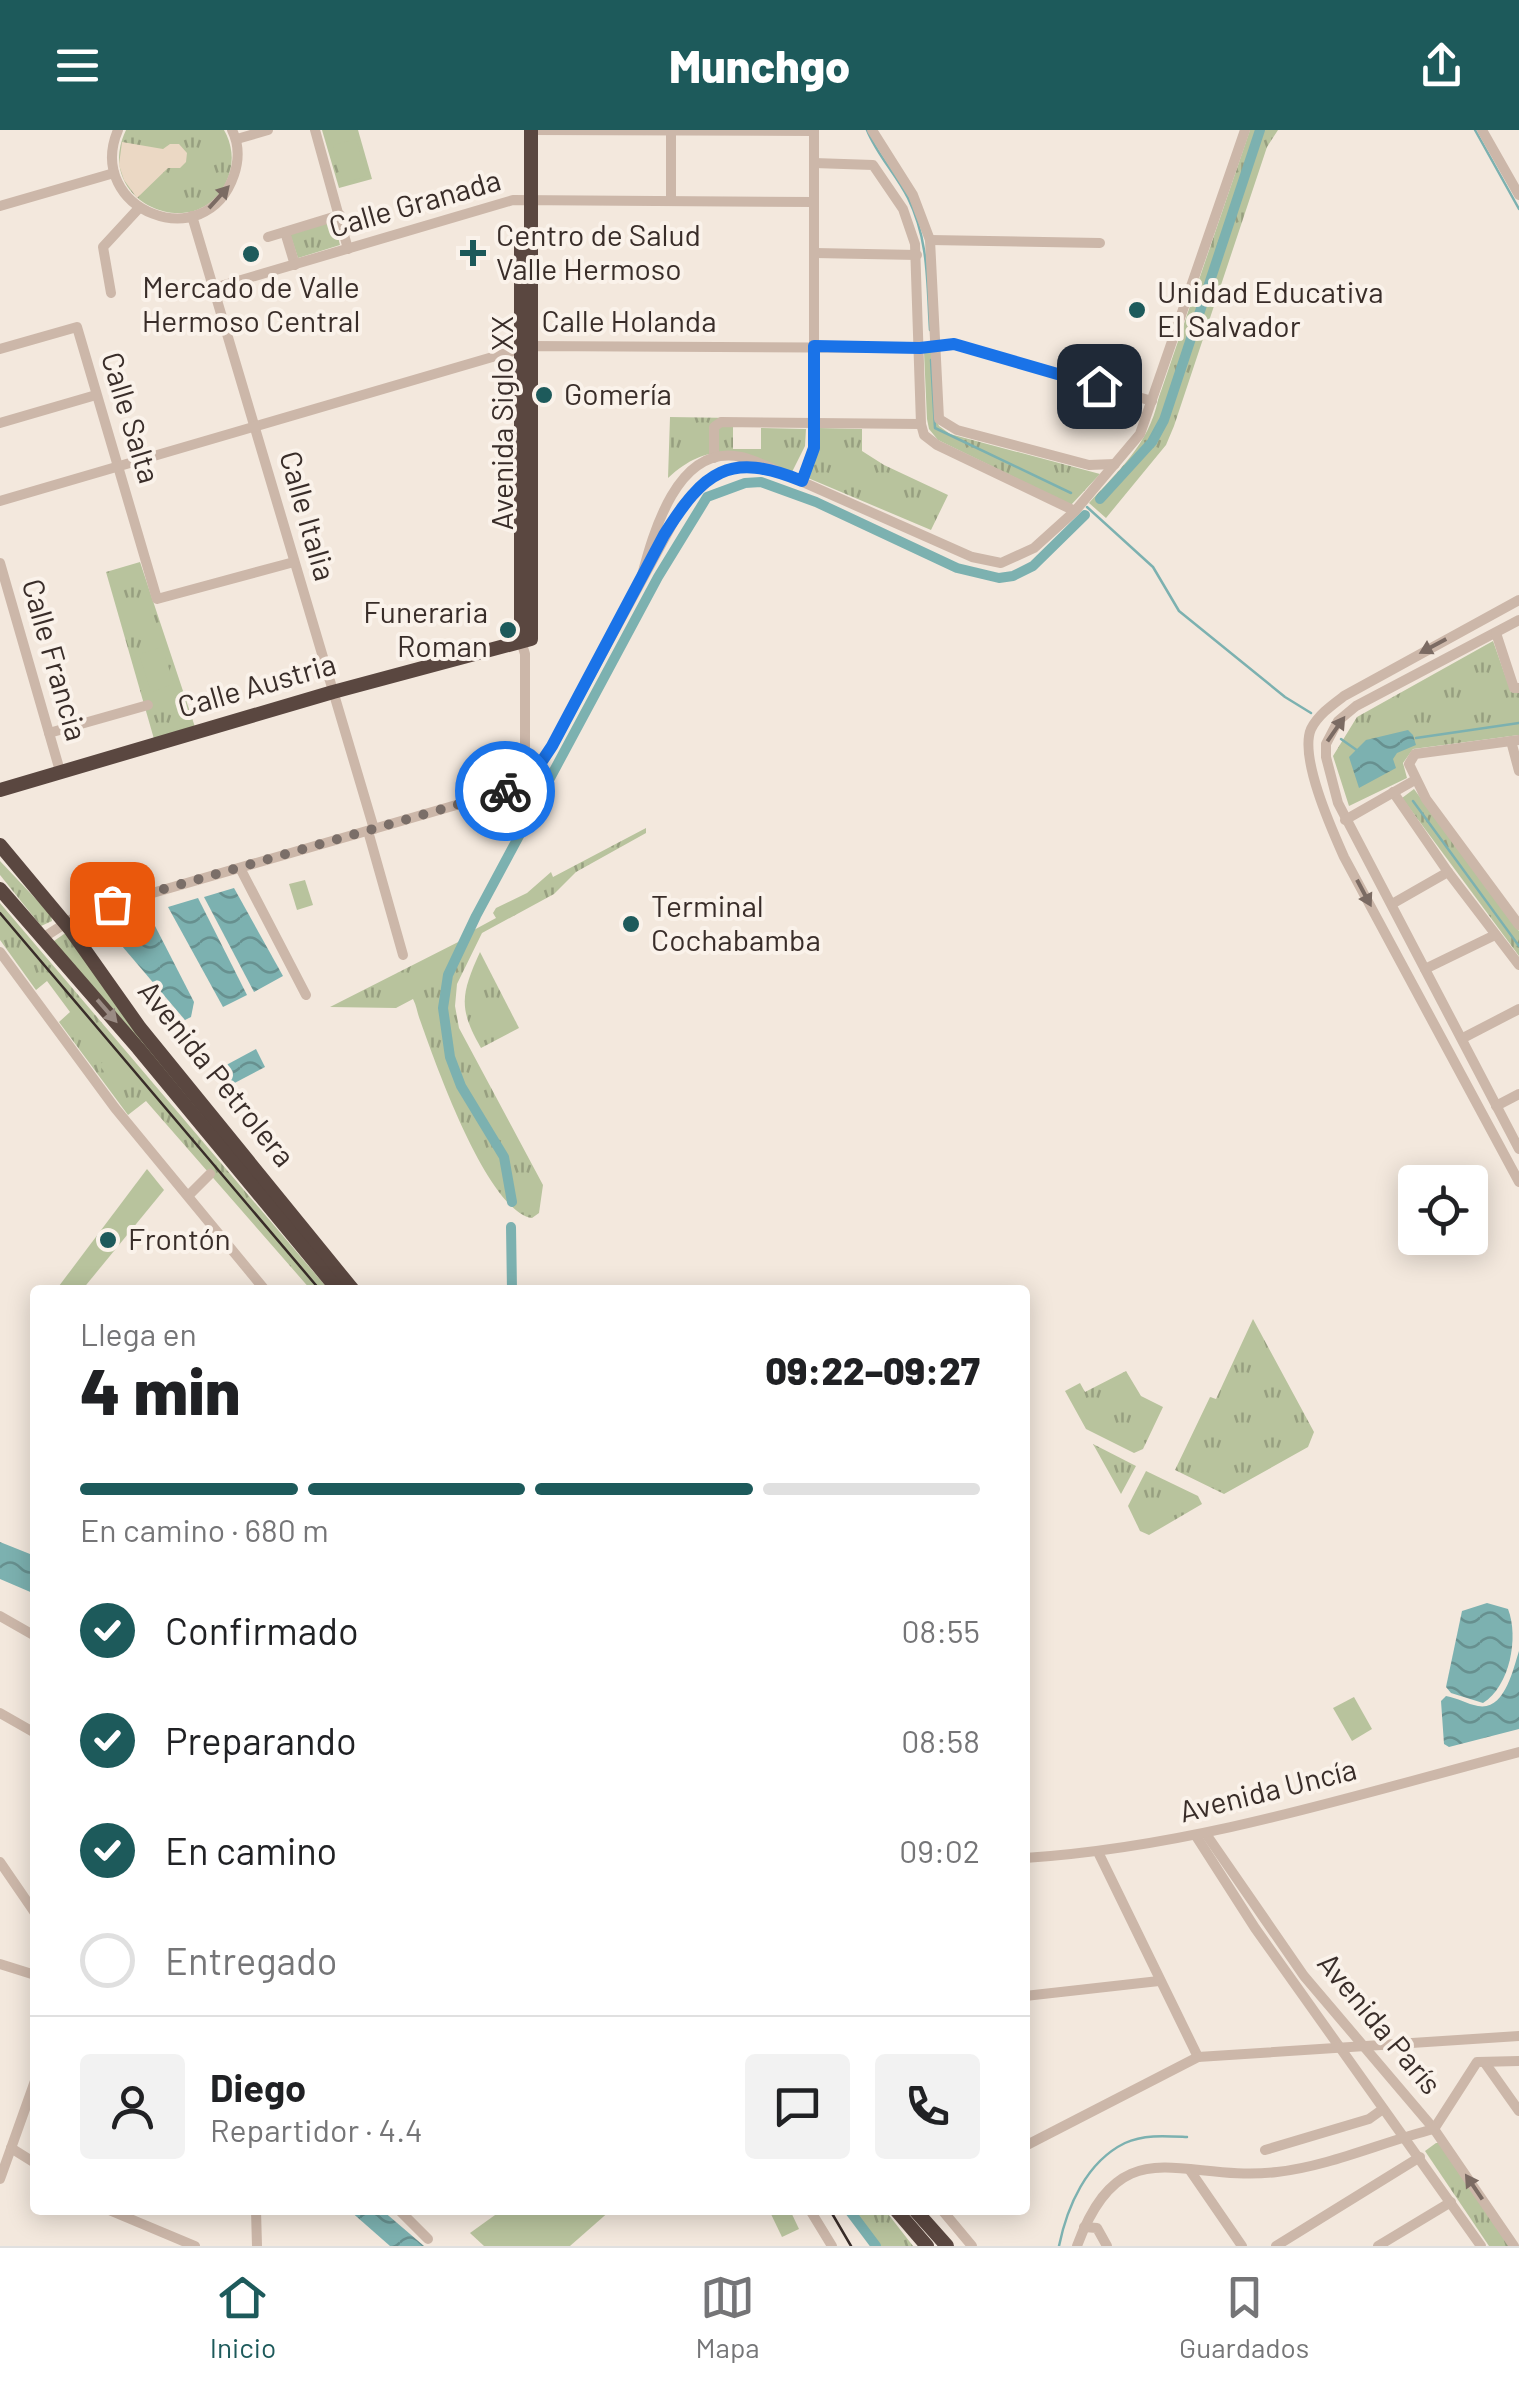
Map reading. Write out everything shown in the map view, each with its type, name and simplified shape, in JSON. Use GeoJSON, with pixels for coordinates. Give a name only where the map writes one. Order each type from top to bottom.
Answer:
{"type":"FeatureCollection","features":[{"type":"Feature","properties":{"kind":"highway","name":"Avenida Siglo XX"},"geometry":{"type":"LineString","coordinates":[[523,130],[526,645]]}},
{"type":"Feature","properties":{"kind":"highway","name":"Avenida Siglo XX"},"geometry":{"type":"LineString","coordinates":[[525,200],[531,130]]}},
{"type":"Feature","properties":{"kind":"highway","name":"Calle Austria"},"geometry":{"type":"LineString","coordinates":[[0,790],[332,692],[526,645]]}},
{"type":"Feature","properties":{"kind":"highway","name":"Avenida Petrolera"},"geometry":{"type":"LineString","coordinates":[[0,845],[65,922],[140,1028],[350,1285]]}},
{"type":"Feature","properties":{"kind":"highway","name":"Avenida Petrolera"},"geometry":{"type":"LineString","coordinates":[[0,889],[128,1036],[334,1285]]}},
{"type":"Feature","properties":{"kind":"highway"},"geometry":{"type":"LineString","coordinates":[[900,2215],[927,2246]]}},
{"type":"Feature","properties":{"kind":"highway"},"geometry":{"type":"LineString","coordinates":[[919,2215],[947,2246]]}},
{"type":"Feature","properties":{"kind":"street"},"geometry":{"type":"LineString","coordinates":[[118,130],[113,143],[114,173],[121,188],[139,208],[165,218],[208,210],[232,182],[238,157],[234,134],[268,130]]}},
{"type":"Feature","properties":{"kind":"street"},"geometry":{"type":"LineString","coordinates":[[315,130],[348,249]]}},
{"type":"Feature","properties":{"kind":"street"},"geometry":{"type":"LineString","coordinates":[[531,130],[814,131],[814,448],[802,481]]}},
{"type":"Feature","properties":{"kind":"street"},"geometry":{"type":"LineString","coordinates":[[671,201],[672,130]]}},
{"type":"Feature","properties":{"kind":"street"},"geometry":{"type":"LineString","coordinates":[[872,130],[914,195],[930,240],[939,418],[957,430],[1089,465],[1116,464]]}},
{"type":"Feature","properties":{"kind":"street"},"geometry":{"type":"LineString","coordinates":[[641,579],[656,524],[670,498],[689,473],[714,458],[740,456],[972,557],[1001,563],[1034,548],[1076,511],[1140,434],[1245,130]]}},
{"type":"Feature","properties":{"kind":"street"},"geometry":{"type":"LineString","coordinates":[[1482,130],[1519,195]]}},
{"type":"Feature","properties":{"kind":"street"},"geometry":{"type":"LineString","coordinates":[[814,163],[873,165],[903,208],[917,255],[924,435],[936,445],[1076,511]]}},
{"type":"Feature","properties":{"kind":"street"},"geometry":{"type":"LineString","coordinates":[[0,206],[114,173]]}},
{"type":"Feature","properties":{"kind":"street","name":"Calle Granada"},"geometry":{"type":"LineString","coordinates":[[214,288],[525,200],[814,202]]}},
{"type":"Feature","properties":{"kind":"street"},"geometry":{"type":"LineString","coordinates":[[111,293],[103,247],[139,208]]}},
{"type":"Feature","properties":{"kind":"street"},"geometry":{"type":"LineString","coordinates":[[268,238],[340,215]]}},
{"type":"Feature","properties":{"kind":"street","name":"Calle Italia"},"geometry":{"type":"LineString","coordinates":[[192,216],[332,692],[404,955]]}},
{"type":"Feature","properties":{"kind":"street"},"geometry":{"type":"LineString","coordinates":[[285,232],[295,264]]}},
{"type":"Feature","properties":{"kind":"street"},"geometry":{"type":"LineString","coordinates":[[930,240],[1100,243]]}},
{"type":"Feature","properties":{"kind":"street"},"geometry":{"type":"LineString","coordinates":[[815,253],[917,255]]}},
{"type":"Feature","properties":{"kind":"street","name":"Calle Salta"},"geometry":{"type":"LineString","coordinates":[[0,349],[77,327],[157,599],[294,562]]}},
{"type":"Feature","properties":{"kind":"street","name":"Calle Holanda"},"geometry":{"type":"LineString","coordinates":[[0,501],[525,347],[920,348],[954,344],[1152,400]]}},
{"type":"Feature","properties":{"kind":"street"},"geometry":{"type":"LineString","coordinates":[[0,423],[96,395]]}},
{"type":"Feature","properties":{"kind":"street"},"geometry":{"type":"LineString","coordinates":[[714,458],[712,436],[714,427],[721,422],[921,424]]}},
{"type":"Feature","properties":{"kind":"street"},"geometry":{"type":"LineString","coordinates":[[41,939],[80,914],[508,790],[524,777],[525,766],[540,764],[552,746],[682,506],[722,470],[746,466],[771,468]]}},
{"type":"Feature","properties":{"kind":"street","name":"Calle Francia"},"geometry":{"type":"LineString","coordinates":[[0,563],[60,771]]}},
{"type":"Feature","properties":{"kind":"street"},"geometry":{"type":"LineString","coordinates":[[1519,600],[1362,685],[1320,716],[1308,741],[1328,820],[1519,1182]]}},
{"type":"Feature","properties":{"kind":"street"},"geometry":{"type":"LineString","coordinates":[[1519,620],[1371,699],[1338,721],[1326,744],[1326,757],[1345,820],[1519,1149]]}},
{"type":"Feature","properties":{"kind":"street"},"geometry":{"type":"LineString","coordinates":[[1496,633],[1516,688]]}},
{"type":"Feature","properties":{"kind":"street","name":"Avenida Siglo XX"},"geometry":{"type":"LineString","coordinates":[[525,766],[526,645]]}},
{"type":"Feature","properties":{"kind":"street"},"geometry":{"type":"LineString","coordinates":[[1362,685],[1371,699]]}},
{"type":"Feature","properties":{"kind":"street"},"geometry":{"type":"LineString","coordinates":[[48,732],[148,705]]}},
{"type":"Feature","properties":{"kind":"street"},"geometry":{"type":"LineString","coordinates":[[1519,771],[1515,740],[1415,754],[1409,764],[1415,780],[1519,925]]}},
{"type":"Feature","properties":{"kind":"street"},"geometry":{"type":"LineString","coordinates":[[1345,820],[1415,780]]}},
{"type":"Feature","properties":{"kind":"street"},"geometry":{"type":"LineString","coordinates":[[1392,792],[1519,965]]}},
{"type":"Feature","properties":{"kind":"street"},"geometry":{"type":"LineString","coordinates":[[240,868],[306,994]]}},
{"type":"Feature","properties":{"kind":"street"},"geometry":{"type":"LineString","coordinates":[[1392,904],[1448,872]]}},
{"type":"Feature","properties":{"kind":"street"},"geometry":{"type":"LineString","coordinates":[[1425,969],[1495,935]]}},
{"type":"Feature","properties":{"kind":"street"},"geometry":{"type":"LineString","coordinates":[[0,952],[114,1108],[261,1285]]}},
{"type":"Feature","properties":{"kind":"street"},"geometry":{"type":"LineString","coordinates":[[1463,1038],[1519,1009]]}},
{"type":"Feature","properties":{"kind":"street"},"geometry":{"type":"LineString","coordinates":[[1496,1106],[1519,1094]]}},
{"type":"Feature","properties":{"kind":"street"},"geometry":{"type":"LineString","coordinates":[[189,1195],[210,1174]]}},
{"type":"Feature","properties":{"kind":"street"},"geometry":{"type":"LineString","coordinates":[[0,1616],[30,1633]]}},
{"type":"Feature","properties":{"kind":"street"},"geometry":{"type":"LineString","coordinates":[[0,1713],[30,1730]]}},
{"type":"Feature","properties":{"kind":"street","name":"Avenida Uncía"},"geometry":{"type":"LineString","coordinates":[[1030,1858],[1098,1852],[1201,1835],[1519,1752]]}},
{"type":"Feature","properties":{"kind":"street","name":"Avenida París"},"geometry":{"type":"LineString","coordinates":[[1201,1835],[1304,1976],[1434,2129],[1515,2242]]}},
{"type":"Feature","properties":{"kind":"street","name":"Avenida París"},"geometry":{"type":"LineString","coordinates":[[1201,1835],[1255,1928],[1406,2136],[1475,2244]]}},
{"type":"Feature","properties":{"kind":"street"},"geometry":{"type":"LineString","coordinates":[[1098,1852],[1198,2057]]}},
{"type":"Feature","properties":{"kind":"street"},"geometry":{"type":"LineString","coordinates":[[0,1862],[30,1906]]}},
{"type":"Feature","properties":{"kind":"street"},"geometry":{"type":"LineString","coordinates":[[0,1964],[30,1973]]}},
{"type":"Feature","properties":{"kind":"street"},"geometry":{"type":"LineString","coordinates":[[1030,1995],[1159,1980]]}},
{"type":"Feature","properties":{"kind":"street"},"geometry":{"type":"LineString","coordinates":[[1030,2004],[1047,1992]]}},
{"type":"Feature","properties":{"kind":"street"},"geometry":{"type":"LineString","coordinates":[[1030,2143],[1198,2057],[1519,2036]]}},
{"type":"Feature","properties":{"kind":"street"},"geometry":{"type":"LineString","coordinates":[[1076,2246],[1095,2203],[1123,2177],[1156,2168],[1277,2172],[1434,2129],[1481,2062],[1482,2037]]}},
{"type":"Feature","properties":{"kind":"street"},"geometry":{"type":"LineString","coordinates":[[1481,2062],[1519,2061]]}},
{"type":"Feature","properties":{"kind":"street"},"geometry":{"type":"LineString","coordinates":[[1481,2062],[1519,2111]]}},
{"type":"Feature","properties":{"kind":"street"},"geometry":{"type":"LineString","coordinates":[[0,2178],[30,2095]]}},
{"type":"Feature","properties":{"kind":"street"},"geometry":{"type":"LineString","coordinates":[[1265,2150],[1369,2119],[1383,2109]]}},
{"type":"Feature","properties":{"kind":"street"},"geometry":{"type":"LineString","coordinates":[[11,2148],[30,2160]]}},
{"type":"Feature","properties":{"kind":"street"},"geometry":{"type":"LineString","coordinates":[[1276,2246],[1420,2157]]}},
{"type":"Feature","properties":{"kind":"street"},"geometry":{"type":"LineString","coordinates":[[1189,2168],[1242,2246]]}},
{"type":"Feature","properties":{"kind":"street"},"geometry":{"type":"LineString","coordinates":[[1378,2246],[1451,2202]]}},
{"type":"Feature","properties":{"kind":"street"},"geometry":{"type":"LineString","coordinates":[[122,2215],[195,2246]]}},
{"type":"Feature","properties":{"kind":"street"},"geometry":{"type":"LineString","coordinates":[[256,2215],[257,2246]]}},
{"type":"Feature","properties":{"kind":"street"},"geometry":{"type":"LineString","coordinates":[[404,2215],[428,2239]]}},
{"type":"Feature","properties":{"kind":"street"},"geometry":{"type":"LineString","coordinates":[[813,2215],[832,2246]]}},
{"type":"Feature","properties":{"kind":"street"},"geometry":{"type":"LineString","coordinates":[[946,2215],[972,2246]]}},
{"type":"Feature","properties":{"kind":"street"},"geometry":{"type":"LineString","coordinates":[[1084,2226],[1097,2228],[1106,2246]]}},
{"type":"Feature","properties":{"kind":"green space"},"geometry":{"type":"Polygon","coordinates":[[[126,130],[224,130],[231,152],[229,175],[216,197],[197,210],[176,213],[155,208],[136,197],[123,179],[119,157],[126,130]]]}},
{"type":"Feature","properties":{"kind":"green space"},"geometry":{"type":"Polygon","coordinates":[[[322,130],[358,130],[372,179],[339,188],[322,130]]]}},
{"type":"Feature","properties":{"kind":"green space"},"geometry":{"type":"Polygon","coordinates":[[[1250,130],[1278,130],[1267,147],[1174,426],[1166,445],[1106,518],[1089,503],[1131,456],[1148,430],[1250,130]]]}},
{"type":"Feature","properties":{"kind":"green space"},"geometry":{"type":"Polygon","coordinates":[[[356,139],[367,176],[343,183],[333,145],[356,139]]]}},
{"type":"Feature","properties":{"kind":"green space"},"geometry":{"type":"Polygon","coordinates":[[[334,221],[340,245],[298,258],[290,234],[334,221]]]}},
{"type":"Feature","properties":{"kind":"green space"},"geometry":{"type":"Polygon","coordinates":[[[924,352],[934,352],[936,419],[950,434],[1100,474],[1071,505],[938,440],[927,419],[924,352]]]}},
{"type":"Feature","properties":{"kind":"green space"},"geometry":{"type":"Polygon","coordinates":[[[670,417],[733,418],[733,449],[761,449],[761,428],[806,429],[805,446],[792,472],[743,455],[714,453],[684,465],[668,478],[670,417]]]}},
{"type":"Feature","properties":{"kind":"green space"},"geometry":{"type":"Polygon","coordinates":[[[819,428],[862,429],[862,451],[948,495],[931,530],[808,478],[819,448],[819,428]]]}},
{"type":"Feature","properties":{"kind":"green space"},"geometry":{"type":"Polygon","coordinates":[[[140,562],[195,727],[154,739],[106,572],[140,562]]]}},
{"type":"Feature","properties":{"kind":"green space"},"geometry":{"type":"Polygon","coordinates":[[[1493,641],[1511,692],[1519,693],[1519,735],[1413,749],[1403,763],[1407,778],[1349,806],[1333,756],[1357,717],[1493,641]]]}},
{"type":"Feature","properties":{"kind":"green space"},"geometry":{"type":"Polygon","coordinates":[[[162,647],[174,684],[151,692],[139,654],[162,647]]]}},
{"type":"Feature","properties":{"kind":"green space"},"geometry":{"type":"Polygon","coordinates":[[[1414,789],[1519,931],[1519,956],[1402,798],[1414,789]]]}},
{"type":"Feature","properties":{"kind":"green space"},"geometry":{"type":"Polygon","coordinates":[[[646,828],[646,833],[576,872],[554,894],[482,933],[457,984],[459,1028],[543,1185],[539,1213],[532,1218],[515,1209],[481,1163],[450,1099],[413,999],[396,1008],[330,1007],[470,936],[496,918],[496,908],[527,893],[551,872],[553,877],[646,828]]]}},
{"type":"Feature","properties":{"kind":"green space"},"geometry":{"type":"Polygon","coordinates":[[[0,861],[51,915],[52,921],[41,926],[0,875],[0,861]]]}},
{"type":"Feature","properties":{"kind":"green space"},"geometry":{"type":"Polygon","coordinates":[[[305,880],[313,905],[297,910],[289,884],[305,880]]]}},
{"type":"Feature","properties":{"kind":"green space"},"geometry":{"type":"Polygon","coordinates":[[[0,903],[325,1285],[307,1285],[146,1101],[128,1115],[59,1022],[70,1012],[47,981],[36,990],[0,940],[0,903]]]}},
{"type":"Feature","properties":{"kind":"green space"},"geometry":{"type":"Polygon","coordinates":[[[67,932],[344,1285],[344,1285],[51,943],[67,932]]]}},
{"type":"Feature","properties":{"kind":"green space"},"geometry":{"type":"Polygon","coordinates":[[[480,952],[519,1028],[481,1048],[468,1022],[465,1001],[480,952]]]}},
{"type":"Feature","properties":{"kind":"green space"},"geometry":{"type":"Polygon","coordinates":[[[114,1053],[135,1080],[120,1092],[99,1065],[114,1053]]]}},
{"type":"Feature","properties":{"kind":"green space","name":"Frontón"},"geometry":{"type":"Polygon","coordinates":[[[147,1169],[164,1190],[86,1285],[60,1285],[147,1169]]]}},
{"type":"Feature","properties":{"kind":"green space"},"geometry":{"type":"Polygon","coordinates":[[[1253,1319],[1314,1432],[1308,1447],[1224,1494],[1175,1470],[1210,1397],[1216,1399],[1253,1319]]]}},
{"type":"Feature","properties":{"kind":"green space"},"geometry":{"type":"Polygon","coordinates":[[[1126,1371],[1141,1396],[1163,1407],[1143,1449],[1134,1453],[1086,1429],[1065,1391],[1080,1383],[1085,1392],[1126,1371]]]}},
{"type":"Feature","properties":{"kind":"green space"},"geometry":{"type":"Polygon","coordinates":[[[1093,1444],[1136,1466],[1121,1494],[1093,1444]]]}},
{"type":"Feature","properties":{"kind":"green space"},"geometry":{"type":"Polygon","coordinates":[[[1146,1471],[1198,1496],[1202,1504],[1149,1535],[1140,1531],[1128,1506],[1146,1471]]]}},
{"type":"Feature","properties":{"kind":"green space"},"geometry":{"type":"Polygon","coordinates":[[[1354,1697],[1372,1729],[1352,1741],[1333,1708],[1354,1697]]]}},
{"type":"Feature","properties":{"kind":"green space"},"geometry":{"type":"Polygon","coordinates":[[[1436,2143],[1510,2246],[1489,2246],[1425,2151],[1436,2143]]]}},
{"type":"Feature","properties":{"kind":"green space"},"geometry":{"type":"Polygon","coordinates":[[[495,2215],[605,2215],[570,2246],[484,2246],[470,2233],[495,2215]]]}},
{"type":"Feature","properties":{"kind":"green space"},"geometry":{"type":"Polygon","coordinates":[[[771,2215],[792,2215],[799,2229],[782,2237],[771,2215]]]}},
{"type":"Feature","properties":{"kind":"green space"},"geometry":{"type":"Polygon","coordinates":[[[856,2215],[889,2215],[913,2246],[880,2246],[856,2215]]]}},
{"type":"Feature","properties":{"kind":"shaded area"},"geometry":{"type":"Polygon","coordinates":[[[122,142],[163,149],[179,144],[187,153],[186,162],[180,168],[168,168],[137,198],[119,165],[122,142]]]}},
{"type":"Feature","properties":{"kind":"water"},"geometry":{"type":"Polygon","coordinates":[[[1408,730],[1416,745],[1397,753],[1393,759],[1396,768],[1359,788],[1349,757],[1366,740],[1408,730]]]}},
{"type":"Feature","properties":{"kind":"water"},"geometry":{"type":"Polygon","coordinates":[[[234,888],[283,976],[254,992],[204,897],[234,888]]]}},
{"type":"Feature","properties":{"kind":"water"},"geometry":{"type":"Polygon","coordinates":[[[198,898],[247,995],[223,1007],[168,907],[198,898]]]}},
{"type":"Feature","properties":{"kind":"water"},"geometry":{"type":"Polygon","coordinates":[[[146,921],[154,924],[194,1002],[191,1017],[185,1020],[116,939],[119,928],[146,921]]]}},
{"type":"Feature","properties":{"kind":"water"},"geometry":{"type":"Polygon","coordinates":[[[256,1049],[265,1067],[227,1087],[217,1070],[256,1049]]]}},
{"type":"Feature","properties":{"kind":"water"},"geometry":{"type":"Polygon","coordinates":[[[0,1542],[30,1554],[30,1592],[0,1579],[0,1542]]]}},
{"type":"Feature","properties":{"kind":"water"},"geometry":{"type":"Polygon","coordinates":[[[1487,1603],[1508,1609],[1513,1633],[1506,1673],[1483,1703],[1451,1693],[1446,1687],[1462,1611],[1487,1603]]]}},
{"type":"Feature","properties":{"kind":"water"},"geometry":{"type":"Polygon","coordinates":[[[1519,1651],[1519,1729],[1449,1747],[1444,1744],[1441,1701],[1446,1696],[1478,1706],[1495,1702],[1511,1678],[1519,1651]]]}},
{"type":"Feature","properties":{"kind":"water"},"geometry":{"type":"Polygon","coordinates":[[[355,2215],[388,2215],[424,2246],[390,2246],[355,2215]]]}},
{"type":"Feature","properties":{"kind":"waterway"},"geometry":{"type":"LineString","coordinates":[[867,130],[915,214],[926,262],[930,330]]}},
{"type":"Feature","properties":{"kind":"waterway"},"geometry":{"type":"LineString","coordinates":[[1100,499],[1152,442],[1164,420],[1260,130]]}},
{"type":"Feature","properties":{"kind":"waterway"},"geometry":{"type":"LineString","coordinates":[[1475,130],[1519,209]]}},
{"type":"Feature","properties":{"kind":"waterway"},"geometry":{"type":"LineString","coordinates":[[931,360],[935,428],[1071,493]]}},
{"type":"Feature","properties":{"kind":"waterway"},"geometry":{"type":"LineString","coordinates":[[512,1202],[504,1157],[461,1086],[450,1057],[443,1008],[448,975],[658,577],[707,497],[745,483],[761,482],[816,502],[957,568],[999,578],[1033,566],[1085,515]]}},
{"type":"Feature","properties":{"kind":"waterway"},"geometry":{"type":"LineString","coordinates":[[1087,507],[1153,567],[1179,611],[1285,697],[1311,713]]}},
{"type":"Feature","properties":{"kind":"waterway"},"geometry":{"type":"LineString","coordinates":[[1416,738],[1519,723]]}},
{"type":"Feature","properties":{"kind":"waterway"},"geometry":{"type":"LineString","coordinates":[[1341,739],[1358,751]]}},
{"type":"Feature","properties":{"kind":"waterway"},"geometry":{"type":"LineString","coordinates":[[1413,801],[1519,946]]}},
{"type":"Feature","properties":{"kind":"waterway"},"geometry":{"type":"LineString","coordinates":[[511,1227],[512,1285]]}},
{"type":"Feature","properties":{"kind":"waterway"},"geometry":{"type":"LineString","coordinates":[[1059,2246],[1080,2187],[1111,2151],[1140,2138],[1187,2137]]}},
{"type":"Feature","properties":{"kind":"waterway"},"geometry":{"type":"LineString","coordinates":[[853,2215],[876,2246]]}},
{"type":"Feature","properties":{"kind":"tram line"},"geometry":{"type":"LineString","coordinates":[[0,913],[316,1285]]}},
{"type":"Feature","properties":{"kind":"tram line"},"geometry":{"type":"LineString","coordinates":[[833,2215],[851,2246]]}},
{"type":"Feature","properties":{"kind":"way so far"},"geometry":{"type":"LineString","coordinates":[[112,904],[505,791]]}},
{"type":"Feature","properties":{"kind":"place","name":"Centro de Salud Valle Hermoso"},"geometry":{"type":"Point","coordinates":[473,253]}},
{"type":"Feature","properties":{"kind":"place","name":"Mercado de Valle Hermoso Central"},"geometry":{"type":"Point","coordinates":[251,254]}},
{"type":"Feature","properties":{"kind":"place","name":"Unidad Educativa El Salvador"},"geometry":{"type":"Point","coordinates":[1137,310]}},
{"type":"Feature","properties":{"kind":"place","name":"Gomería"},"geometry":{"type":"Point","coordinates":[544,395]}},
{"type":"Feature","properties":{"kind":"place","name":"Funeraria Roman"},"geometry":{"type":"Point","coordinates":[508,630]}},
{"type":"Feature","properties":{"kind":"place","name":"Terminal Cochabamba"},"geometry":{"type":"Point","coordinates":[631,924]}},
{"type":"Feature","properties":{"kind":"place","name":"Frontón"},"geometry":{"type":"Point","coordinates":[108,1240]}},
{"type":"Feature","properties":{"kind":"route"},"geometry":{"type":"LineString","coordinates":[[505,791],[524,777],[525,766],[540,764],[552,746],[664,535],[682,506],[701,486],[722,470],[746,466],[771,468],[802,481],[814,448],[814,346],[920,348],[954,344],[1099,386]]}}]}
